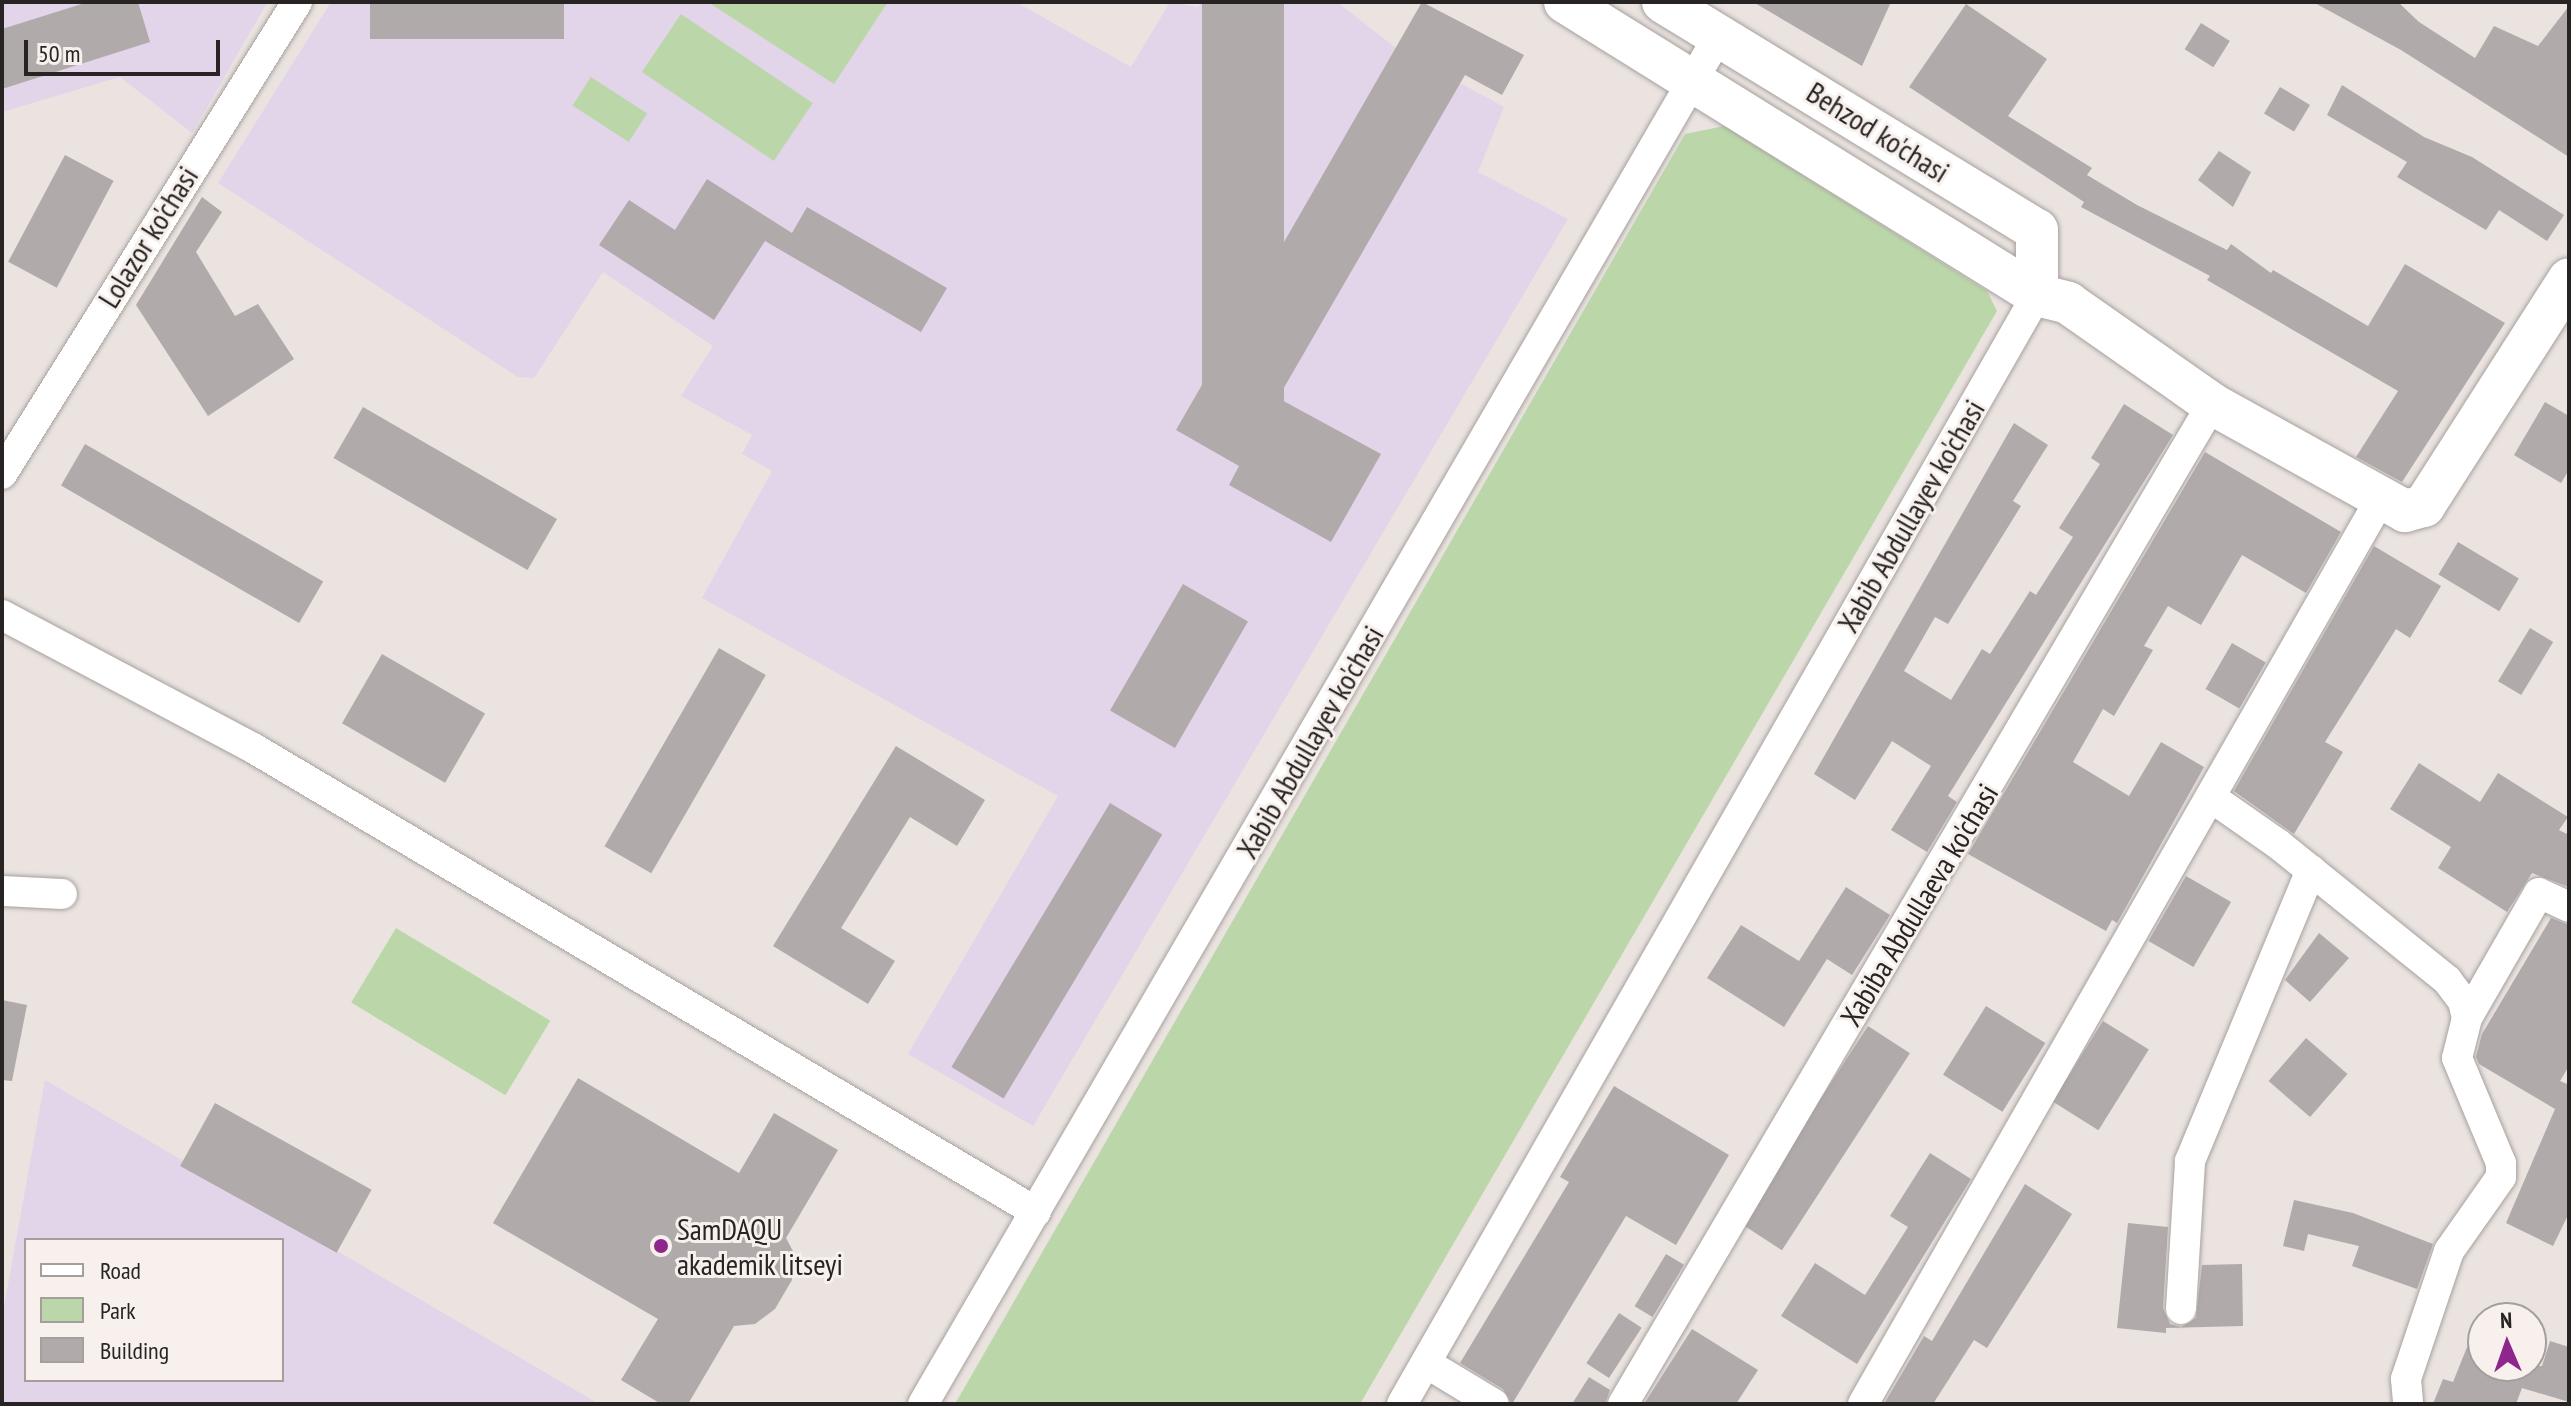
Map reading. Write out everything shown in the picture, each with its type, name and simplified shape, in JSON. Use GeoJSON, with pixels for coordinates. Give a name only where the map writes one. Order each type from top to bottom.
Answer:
{"type":"FeatureCollection","features":[{"type":"Feature","properties":{"kind":"street","name":"Lolazor ko'chasi"},"geometry":{"type":"LineString","coordinates":[[2,474],[297,2]]}},
{"type":"Feature","properties":{"kind":"street"},"geometry":{"type":"LineString","coordinates":[[1565,2],[1696,79],[2037,295],[2068,303],[2212,404],[2405,511],[2424,506],[2569,279]]}},
{"type":"Feature","properties":{"kind":"street","name":"Behzod ko'chasi"},"geometry":{"type":"LineString","coordinates":[[1663,2],[2037,230],[2037,295]]}},
{"type":"Feature","properties":{"kind":"street","name":"Xabib Abdullayev ko'chasi"},"geometry":{"type":"LineString","coordinates":[[923,1404],[1719,35]]}},
{"type":"Feature","properties":{"kind":"street","name":"Xabib Abdullayev ko'chasi"},"geometry":{"type":"LineString","coordinates":[[1402,1404],[2037,295]]}},
{"type":"Feature","properties":{"kind":"street","name":"Xabiba Abdullaeva ko'chasi"},"geometry":{"type":"LineString","coordinates":[[1623,1404],[2212,404]]}},
{"type":"Feature","properties":{"kind":"street"},"geometry":{"type":"LineString","coordinates":[[1863,1404],[2381,498]]}},
{"type":"Feature","properties":{"kind":"street"},"geometry":{"type":"LineString","coordinates":[[2,615],[253,748],[1036,1212]]}},
{"type":"Feature","properties":{"kind":"street"},"geometry":{"type":"LineString","coordinates":[[2212,798],[2311,870],[2447,980],[2467,1018]]}},
{"type":"Feature","properties":{"kind":"street"},"geometry":{"type":"LineString","coordinates":[[2181,1309],[2190,1161],[2311,870]]}},
{"type":"Feature","properties":{"kind":"street"},"geometry":{"type":"LineString","coordinates":[[2,891],[62,894]]}},
{"type":"Feature","properties":{"kind":"street"},"geometry":{"type":"LineString","coordinates":[[2408,1404],[2406,1379],[2449,1251],[2501,1177],[2501,1163],[2457,1058],[2467,1018],[2539,893],[2569,907]]}},
{"type":"Feature","properties":{"kind":"street"},"geometry":{"type":"LineString","coordinates":[[1426,1363],[1494,1404]]}},
{"type":"Feature","properties":{"kind":"shaded area"},"geometry":{"type":"Polygon","coordinates":[[[2,2],[267,3],[192,133],[120,77],[2,112],[2,2]]]}},
{"type":"Feature","properties":{"kind":"shaded area"},"geometry":{"type":"Polygon","coordinates":[[[331,2],[1016,2],[1131,67],[1170,2],[1198,7],[1202,2],[1337,2],[1396,48],[1504,107],[1478,172],[1568,219],[1033,1126],[908,1054],[1058,796],[702,598],[772,471],[742,454],[752,435],[681,396],[713,346],[603,272],[534,378],[518,377],[218,183],[331,2]]]}},
{"type":"Feature","properties":{"kind":"shaded area"},"geometry":{"type":"Polygon","coordinates":[[[45,1080],[599,1404],[2,1404],[2,1318],[45,1080]]]}},
{"type":"Feature","properties":{"kind":"green space"},"geometry":{"type":"Polygon","coordinates":[[[708,2],[888,2],[834,84],[708,2]]]}},
{"type":"Feature","properties":{"kind":"green space"},"geometry":{"type":"Polygon","coordinates":[[[681,14],[813,103],[774,161],[642,72],[681,14]]]}},
{"type":"Feature","properties":{"kind":"green space"},"geometry":{"type":"Polygon","coordinates":[[[591,77],[647,113],[629,142],[572,106],[591,77]]]}},
{"type":"Feature","properties":{"kind":"green space"},"geometry":{"type":"Polygon","coordinates":[[[1724,126],[1987,291],[1997,311],[1360,1404],[955,1404],[1685,134],[1724,126]]]}},
{"type":"Feature","properties":{"kind":"green space"},"geometry":{"type":"Polygon","coordinates":[[[396,928],[550,1021],[505,1095],[351,1003],[396,928]]]}},
{"type":"Feature","properties":{"kind":"building"},"geometry":{"type":"Polygon","coordinates":[[[88,2],[138,2],[150,42],[2,89],[2,29],[88,2]]]}},
{"type":"Feature","properties":{"kind":"building"},"geometry":{"type":"Polygon","coordinates":[[[370,2],[564,2],[564,39],[370,39],[370,2]]]}},
{"type":"Feature","properties":{"kind":"building"},"geometry":{"type":"Polygon","coordinates":[[[1202,2],[1284,2],[1284,427],[1202,427],[1202,2]]]}},
{"type":"Feature","properties":{"kind":"building"},"geometry":{"type":"Polygon","coordinates":[[[1422,2],[1524,55],[1502,95],[1465,75],[1278,398],[1381,454],[1331,542],[1229,485],[1239,466],[1176,430],[1422,2]]]}},
{"type":"Feature","properties":{"kind":"building"},"geometry":{"type":"Polygon","coordinates":[[[1753,2],[1891,2],[1862,66],[1753,2]]]}},
{"type":"Feature","properties":{"kind":"building"},"geometry":{"type":"Polygon","coordinates":[[[2313,2],[2398,2],[2419,22],[2475,58],[2494,26],[2538,46],[2569,6],[2569,157],[2401,50],[2313,2]]]}},
{"type":"Feature","properties":{"kind":"building"},"geometry":{"type":"Polygon","coordinates":[[[1966,4],[2047,59],[2008,116],[2092,168],[2087,175],[2137,205],[2227,250],[2231,244],[2271,273],[2273,270],[2368,326],[2405,264],[2505,323],[2402,482],[2356,457],[2398,391],[2207,280],[2210,276],[2081,207],[2084,202],[1909,87],[1966,4]]]}},
{"type":"Feature","properties":{"kind":"building"},"geometry":{"type":"Polygon","coordinates":[[[2201,23],[2230,41],[2213,67],[2185,49],[2201,23]]]}},
{"type":"Feature","properties":{"kind":"building"},"geometry":{"type":"Polygon","coordinates":[[[2342,85],[2424,137],[2472,157],[2564,215],[2547,241],[2499,210],[2486,230],[2397,177],[2407,162],[2327,115],[2342,85]]]}},
{"type":"Feature","properties":{"kind":"building"},"geometry":{"type":"Polygon","coordinates":[[[2280,87],[2310,105],[2294,132],[2264,114],[2280,87]]]}},
{"type":"Feature","properties":{"kind":"building"},"geometry":{"type":"Polygon","coordinates":[[[2219,151],[2251,172],[2233,207],[2198,180],[2219,151]]]}},
{"type":"Feature","properties":{"kind":"building"},"geometry":{"type":"Polygon","coordinates":[[[65,155],[114,181],[57,288],[8,262],[65,155]]]}},
{"type":"Feature","properties":{"kind":"building"},"geometry":{"type":"Polygon","coordinates":[[[707,179],[792,233],[807,207],[947,288],[921,332],[765,241],[714,320],[599,245],[629,200],[675,230],[707,179]]]}},
{"type":"Feature","properties":{"kind":"building"},"geometry":{"type":"Polygon","coordinates":[[[202,197],[222,212],[196,252],[235,316],[258,304],[294,359],[208,416],[136,305],[202,197]]]}},
{"type":"Feature","properties":{"kind":"building"},"geometry":{"type":"Polygon","coordinates":[[[2545,402],[2569,416],[2569,470],[2561,483],[2514,455],[2545,402]]]}},
{"type":"Feature","properties":{"kind":"building"},"geometry":{"type":"Polygon","coordinates":[[[2124,404],[2173,435],[1948,796],[1957,802],[1927,852],[1891,830],[1931,766],[1892,741],[1855,800],[1814,774],[2014,423],[2048,445],[2013,501],[2021,506],[1948,624],[1935,617],[1904,671],[1951,700],[1982,649],[1990,654],[2030,591],[2036,595],[2073,537],[2059,528],[2100,464],[2091,458],[2124,404]]]}},
{"type":"Feature","properties":{"kind":"building"},"geometry":{"type":"Polygon","coordinates":[[[363,407],[557,519],[527,570],[334,458],[363,407]]]}},
{"type":"Feature","properties":{"kind":"building"},"geometry":{"type":"Polygon","coordinates":[[[85,444],[323,582],[299,623],[61,486],[85,444]]]}},
{"type":"Feature","properties":{"kind":"building"},"geometry":{"type":"Polygon","coordinates":[[[2205,452],[2341,532],[2306,593],[2242,555],[2201,625],[2168,606],[2144,646],[2153,650],[2114,716],[2103,709],[2073,762],[2129,796],[2161,742],[2204,767],[2117,923],[2112,920],[2106,931],[1968,854],[2205,452]]]}},
{"type":"Feature","properties":{"kind":"building"},"geometry":{"type":"Polygon","coordinates":[[[2458,542],[2519,579],[2499,611],[2438,575],[2458,542]]]}},
{"type":"Feature","properties":{"kind":"building"},"geometry":{"type":"Polygon","coordinates":[[[2374,546],[2441,586],[2410,638],[2396,629],[2325,742],[2343,752],[2294,834],[2234,791],[2374,546]]]}},
{"type":"Feature","properties":{"kind":"building"},"geometry":{"type":"Polygon","coordinates":[[[1183,584],[1248,622],[1175,748],[1110,710],[1183,584]]]}},
{"type":"Feature","properties":{"kind":"building"},"geometry":{"type":"Polygon","coordinates":[[[2530,628],[2553,642],[2521,695],[2498,681],[2530,628]]]}},
{"type":"Feature","properties":{"kind":"building"},"geometry":{"type":"Polygon","coordinates":[[[2232,643],[2266,662],[2239,708],[2206,689],[2232,643]]]}},
{"type":"Feature","properties":{"kind":"building"},"geometry":{"type":"Polygon","coordinates":[[[719,648],[766,675],[651,873],[604,846],[719,648]]]}},
{"type":"Feature","properties":{"kind":"building"},"geometry":{"type":"Polygon","coordinates":[[[382,654],[485,714],[445,783],[342,723],[382,654]]]}},
{"type":"Feature","properties":{"kind":"building"},"geometry":{"type":"Polygon","coordinates":[[[896,746],[985,800],[957,846],[910,817],[841,928],[895,961],[868,1004],[773,946],[896,746]]]}},
{"type":"Feature","properties":{"kind":"building"},"geometry":{"type":"Polygon","coordinates":[[[2419,763],[2480,802],[2498,773],[2568,817],[2559,830],[2569,835],[2569,887],[2532,873],[2507,912],[2438,868],[2451,847],[2390,809],[2419,763]]]}},
{"type":"Feature","properties":{"kind":"building"},"geometry":{"type":"Polygon","coordinates":[[[1110,803],[1162,834],[1004,1098],[951,1067],[1110,803]]]}},
{"type":"Feature","properties":{"kind":"building"},"geometry":{"type":"Polygon","coordinates":[[[2186,876],[2231,902],[2194,967],[2148,941],[2186,876]]]}},
{"type":"Feature","properties":{"kind":"building"},"geometry":{"type":"Polygon","coordinates":[[[1846,887],[1890,915],[1852,975],[1827,959],[1784,1027],[1707,978],[1741,925],[1799,961],[1846,887]]]}},
{"type":"Feature","properties":{"kind":"building"},"geometry":{"type":"Polygon","coordinates":[[[2551,918],[2569,925],[2569,1066],[2560,1081],[2567,1084],[2569,1079],[2569,1213],[2553,1246],[2506,1223],[2555,1109],[2479,1064],[2476,1057],[2482,1034],[2551,918]]]}},
{"type":"Feature","properties":{"kind":"building"},"geometry":{"type":"Polygon","coordinates":[[[2319,933],[2349,958],[2310,1002],[2285,980],[2319,933]]]}},
{"type":"Feature","properties":{"kind":"building"},"geometry":{"type":"Polygon","coordinates":[[[2,1000],[27,1005],[12,1081],[2,1080],[2,1000]]]}},
{"type":"Feature","properties":{"kind":"building"},"geometry":{"type":"Polygon","coordinates":[[[1986,1006],[2045,1043],[2002,1112],[1943,1075],[1986,1006]]]}},
{"type":"Feature","properties":{"kind":"building"},"geometry":{"type":"Polygon","coordinates":[[[2103,1021],[2149,1050],[2098,1130],[2053,1102],[2103,1021]]]}},
{"type":"Feature","properties":{"kind":"building"},"geometry":{"type":"Polygon","coordinates":[[[1868,1026],[1910,1053],[1782,1250],[1740,1223],[1868,1026]]]}},
{"type":"Feature","properties":{"kind":"building"},"geometry":{"type":"Polygon","coordinates":[[[2306,1038],[2348,1074],[2310,1117],[2269,1081],[2306,1038]]]}},
{"type":"Feature","properties":{"kind":"building","name":"SamDAQU akademik litseyi"},"geometry":{"type":"Polygon","coordinates":[[[578,1078],[739,1173],[774,1113],[838,1150],[786,1238],[794,1253],[792,1280],[775,1309],[755,1324],[734,1326],[688,1404],[661,1404],[621,1380],[658,1319],[493,1223],[578,1078]]]}},
{"type":"Feature","properties":{"kind":"building"},"geometry":{"type":"Polygon","coordinates":[[[1614,1086],[1729,1155],[1676,1245],[1626,1216],[1512,1404],[1503,1389],[1460,1363],[1569,1182],[1560,1177],[1614,1086]]]}},
{"type":"Feature","properties":{"kind":"building"},"geometry":{"type":"Polygon","coordinates":[[[215,1103],[372,1190],[337,1253],[180,1166],[215,1103]]]}},
{"type":"Feature","properties":{"kind":"building"},"geometry":{"type":"Polygon","coordinates":[[[1930,1153],[1971,1179],[1857,1364],[1781,1316],[1815,1263],[1865,1295],[1908,1227],[1890,1216],[1930,1153]]]}},
{"type":"Feature","properties":{"kind":"building"},"geometry":{"type":"Polygon","coordinates":[[[2025,1184],[2072,1214],[1987,1348],[1974,1340],[1933,1404],[1884,1404],[1924,1336],[1932,1341],[2025,1184]]]}},
{"type":"Feature","properties":{"kind":"building"},"geometry":{"type":"Polygon","coordinates":[[[2294,1200],[2353,1213],[2433,1244],[2417,1289],[2352,1266],[2359,1246],[2308,1234],[2304,1251],[2283,1246],[2294,1200]]]}},
{"type":"Feature","properties":{"kind":"building"},"geometry":{"type":"Polygon","coordinates":[[[2128,1223],[2168,1227],[2163,1308],[2170,1324],[2181,1327],[2196,1318],[2202,1265],[2242,1264],[2243,1326],[2166,1328],[2166,1333],[2117,1328],[2128,1223]]]}},
{"type":"Feature","properties":{"kind":"building"},"geometry":{"type":"Polygon","coordinates":[[[1666,1254],[1684,1265],[1653,1317],[1635,1306],[1666,1254]]]}},
{"type":"Feature","properties":{"kind":"building"},"geometry":{"type":"Polygon","coordinates":[[[1619,1313],[1642,1328],[1609,1378],[1586,1363],[1619,1313]]]}},
{"type":"Feature","properties":{"kind":"building"},"geometry":{"type":"Polygon","coordinates":[[[1692,1329],[1758,1370],[1736,1404],[1644,1404],[1692,1329]]]}},
{"type":"Feature","properties":{"kind":"building"},"geometry":{"type":"Polygon","coordinates":[[[2550,1341],[2569,1347],[2569,1402],[2522,1388],[2516,1404],[2433,1404],[2443,1379],[2453,1382],[2467,1347],[2467,1382],[2547,1382],[2550,1341]]]}},
{"type":"Feature","properties":{"kind":"building"},"geometry":{"type":"Polygon","coordinates":[[[1589,1377],[1610,1390],[1605,1404],[1572,1404],[1589,1377]]]}},
{"type":"Feature","properties":{"kind":"place","name":"SamDAQU akademik litseyi"},"geometry":{"type":"Point","coordinates":[661,1246]}}]}
